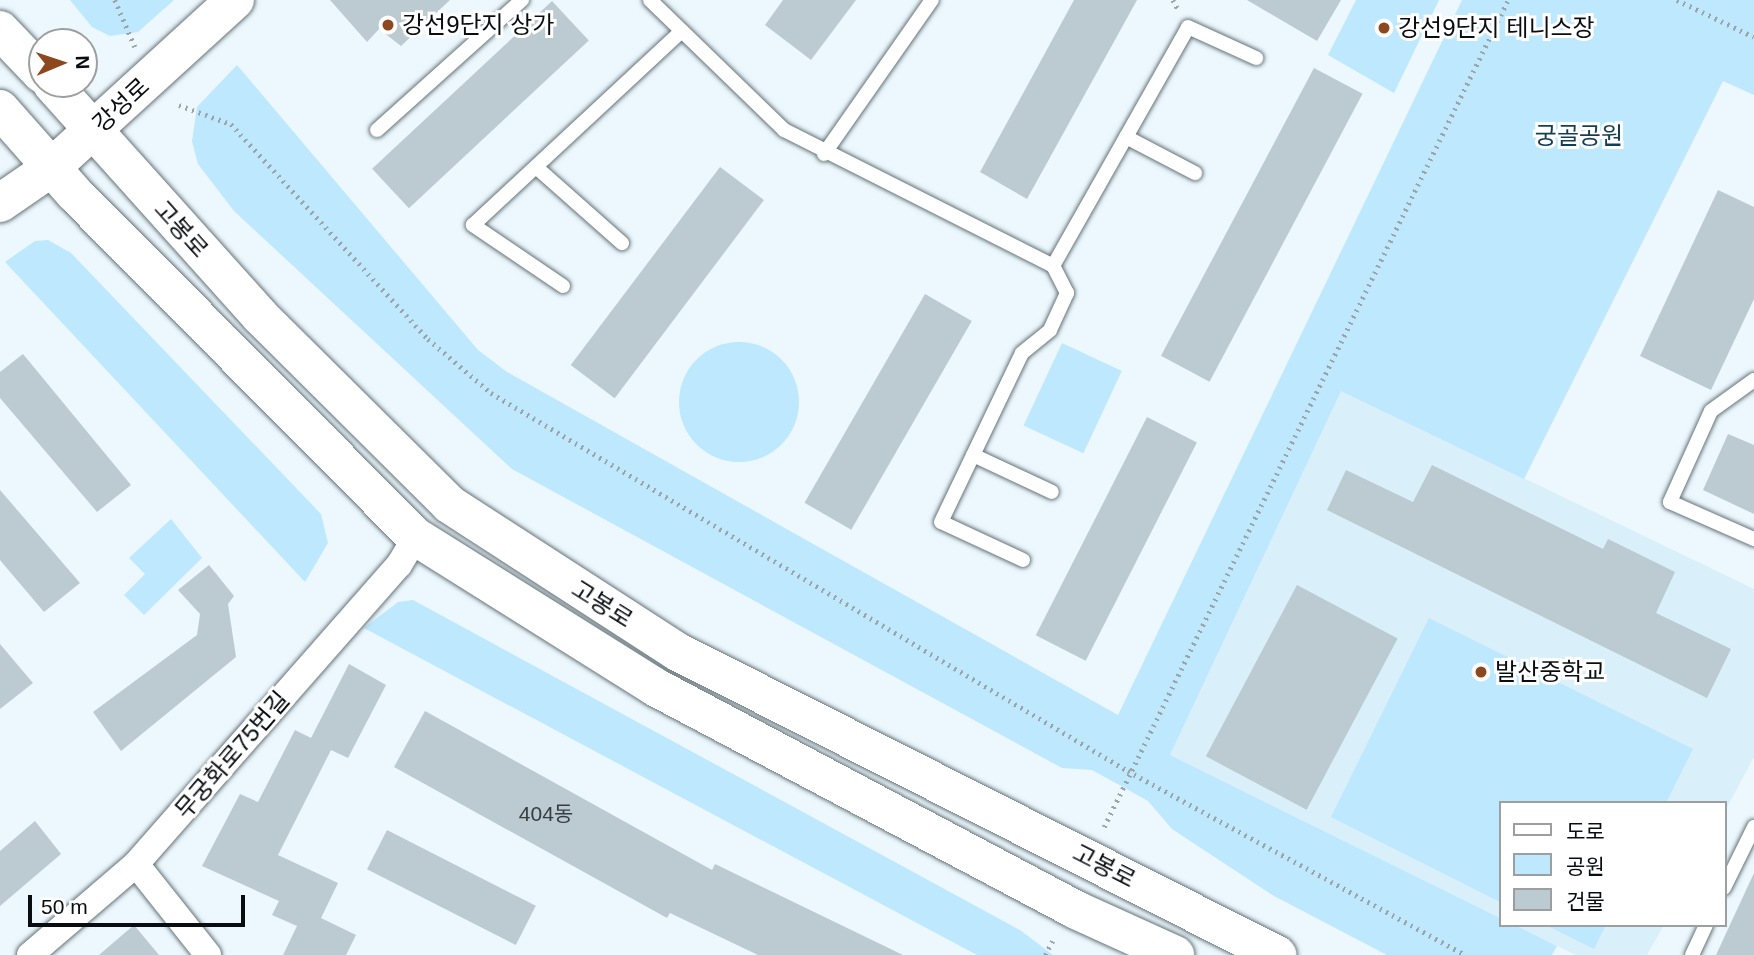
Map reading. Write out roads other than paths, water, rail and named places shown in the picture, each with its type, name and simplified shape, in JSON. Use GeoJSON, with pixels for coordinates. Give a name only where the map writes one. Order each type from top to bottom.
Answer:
{"type":"FeatureCollection","features":[{"type":"Feature","properties":{"kind":"main road","name":"강성로"},"geometry":{"type":"LineString","coordinates":[[0,203],[51,168],[235,0]]}},
{"type":"Feature","properties":{"kind":"main road"},"geometry":{"type":"LineString","coordinates":[[0,30],[28,59]]}},
{"type":"Feature","properties":{"kind":"main road","name":"고봉로"},"geometry":{"type":"LineString","coordinates":[[65,98],[260,316],[449,504],[676,651],[1277,955]]}},
{"type":"Feature","properties":{"kind":"main road","name":"고봉로"},"geometry":{"type":"LineString","coordinates":[[0,109],[51,168],[415,537],[655,687],[1076,910],[1175,955]]}},
{"type":"Feature","properties":{"kind":"street","name":"무궁화로75번길"},"geometry":{"type":"LineString","coordinates":[[30,955],[136,864],[399,565],[415,537]]}},
{"type":"Feature","properties":{"kind":"street"},"geometry":{"type":"LineString","coordinates":[[136,864],[208,955]]}},
{"type":"Feature","properties":{"kind":"lane"},"geometry":{"type":"LineString","coordinates":[[377,130],[522,0]]}},
{"type":"Feature","properties":{"kind":"lane"},"geometry":{"type":"LineString","coordinates":[[650,0],[784,130],[824,153],[1053,266],[1067,293],[1050,330],[1022,353],[941,522],[1023,560]]}},
{"type":"Feature","properties":{"kind":"lane"},"geometry":{"type":"LineString","coordinates":[[824,153],[932,0]]}},
{"type":"Feature","properties":{"kind":"lane"},"geometry":{"type":"LineString","coordinates":[[1053,266],[1188,27],[1256,58]]}},
{"type":"Feature","properties":{"kind":"lane"},"geometry":{"type":"LineString","coordinates":[[563,286],[473,225],[682,32]]}},
{"type":"Feature","properties":{"kind":"lane"},"geometry":{"type":"LineString","coordinates":[[1126,137],[1195,173]]}},
{"type":"Feature","properties":{"kind":"lane"},"geometry":{"type":"LineString","coordinates":[[536,167],[622,243]]}},
{"type":"Feature","properties":{"kind":"lane"},"geometry":{"type":"LineString","coordinates":[[1753,378],[1711,411],[1670,502],[1754,539]]}},
{"type":"Feature","properties":{"kind":"lane"},"geometry":{"type":"LineString","coordinates":[[973,455],[1052,492]]}},
{"type":"Feature","properties":{"kind":"lane"},"geometry":{"type":"LineString","coordinates":[[1726,884],[1754,827]]}},
{"type":"Feature","properties":{"kind":"lane"},"geometry":{"type":"LineString","coordinates":[[1692,955],[1705,927]]}},
{"type":"Feature","properties":{"kind":"place","name":"강선9단지 상가"},"geometry":{"type":"Point","coordinates":[388,25]}},
{"type":"Feature","properties":{"kind":"place","name":"강선9단지 테니스장"},"geometry":{"type":"Point","coordinates":[1384,28]}},
{"type":"Feature","properties":{"kind":"place","name":"발산중학교"},"geometry":{"type":"Point","coordinates":[1481,672]}},
{"type":"Feature","properties":{"kind":"park label","name":"궁골공원"},"geometry":{"type":"Point","coordinates":[1579,136]}}]}
